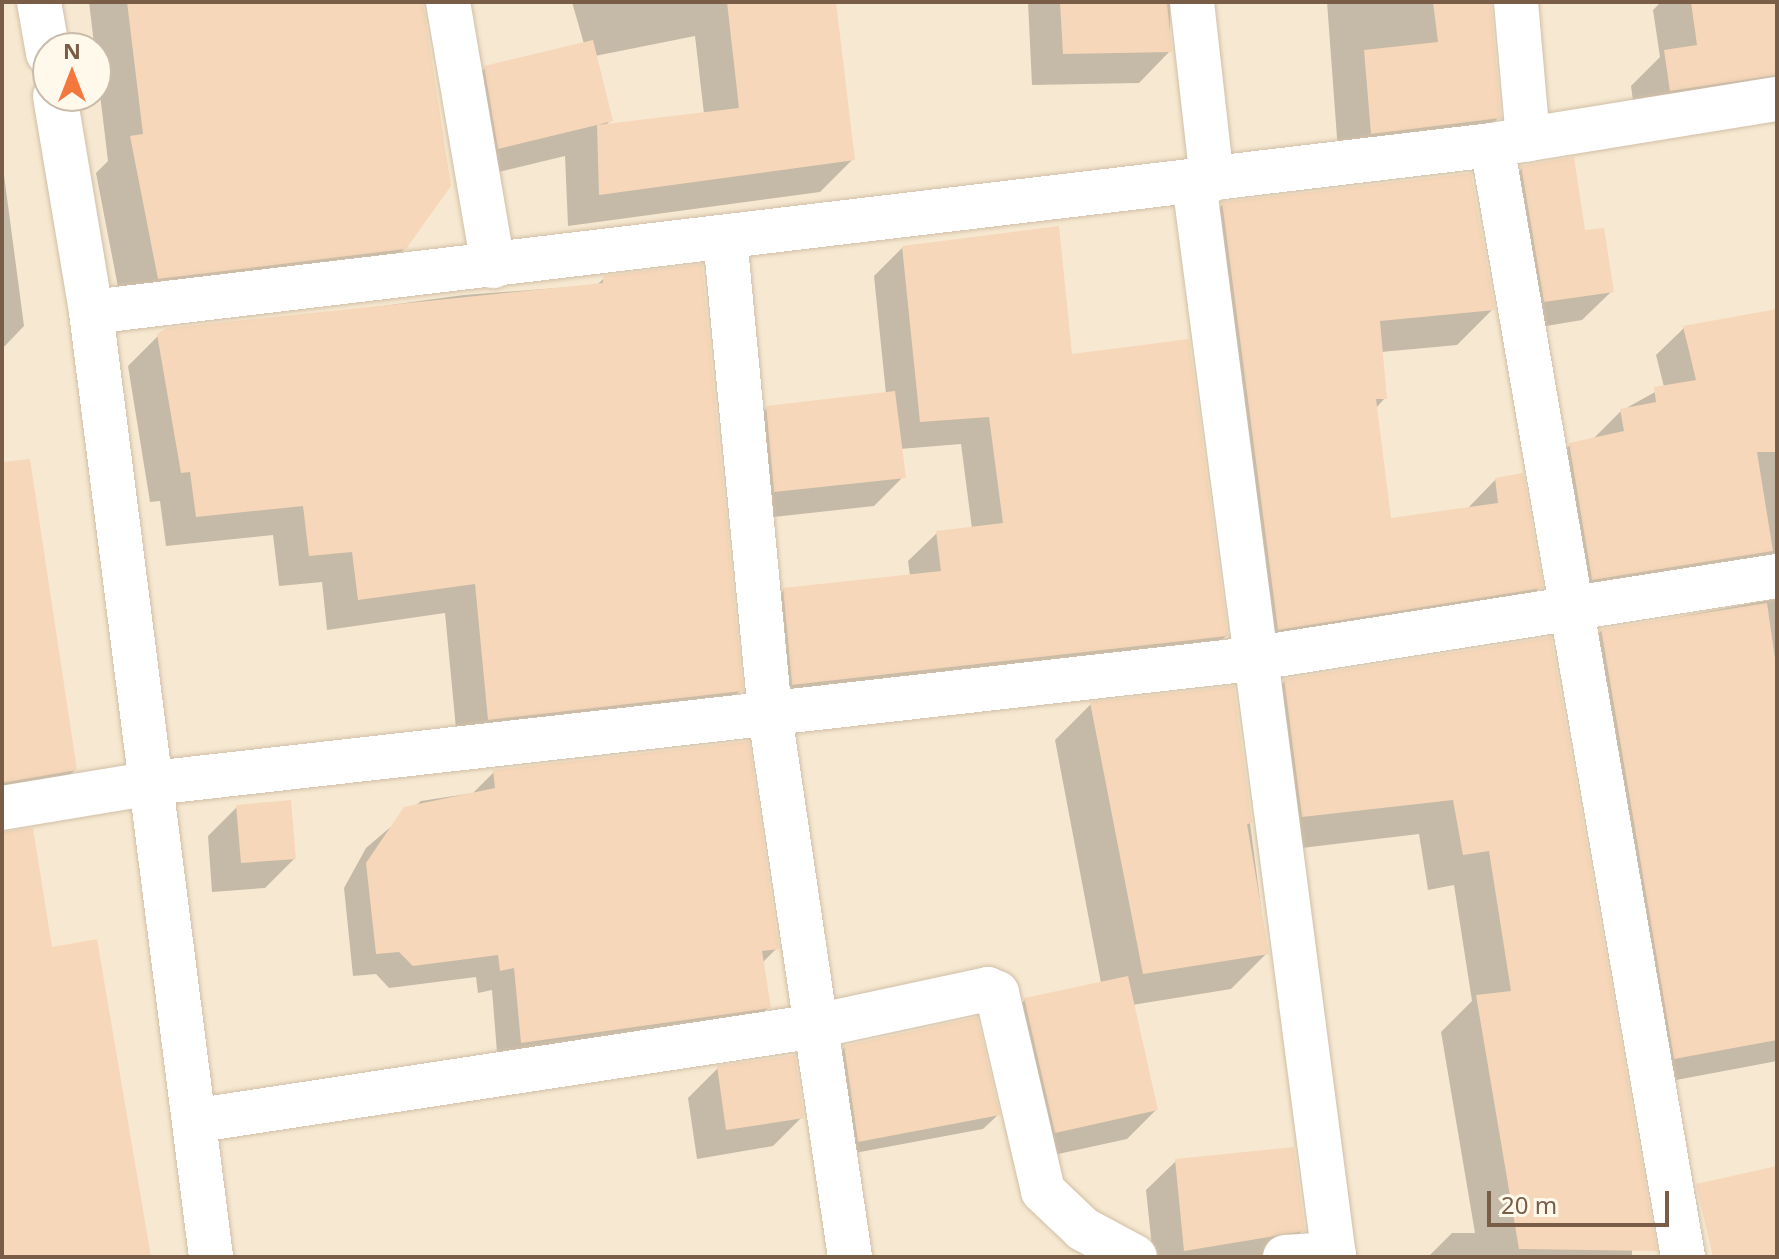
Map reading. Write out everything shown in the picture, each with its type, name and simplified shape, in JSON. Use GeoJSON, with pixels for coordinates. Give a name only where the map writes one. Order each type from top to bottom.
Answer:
{"type":"FeatureCollection","features":[{"type":"Feature","properties":{"kind":"street"},"geometry":{"type":"LineString","coordinates":[[39,2],[44,32]]}},
{"type":"Feature","properties":{"kind":"street"},"geometry":{"type":"LineString","coordinates":[[448,2],[493,266]]}},
{"type":"Feature","properties":{"kind":"street"},"geometry":{"type":"LineString","coordinates":[[1192,2],[1203,181],[1251,659],[1334,1256],[1285,1257]]}},
{"type":"Feature","properties":{"kind":"street"},"geometry":{"type":"LineString","coordinates":[[1516,2],[1510,142],[1573,610],[1683,1257]]}},
{"type":"Feature","properties":{"kind":"street"},"geometry":{"type":"LineString","coordinates":[[91,312],[1203,181],[1510,142],[1777,99]]}},
{"type":"Feature","properties":{"kind":"street"},"geometry":{"type":"LineString","coordinates":[[58,112],[91,312],[199,1120],[211,1257]]}},
{"type":"Feature","properties":{"kind":"street"},"geometry":{"type":"LineString","coordinates":[[725,237],[770,715],[850,1257]]}},
{"type":"Feature","properties":{"kind":"street"},"geometry":{"type":"LineString","coordinates":[[2,808],[153,783],[1251,659],[1777,576]]}},
{"type":"Feature","properties":{"kind":"street"},"geometry":{"type":"LineString","coordinates":[[199,1120],[816,1026],[975,989],[997,993],[1043,1191],[1083,1229],[1135,1257]]}},
{"type":"Feature","properties":{"kind":"shaded area"},"geometry":{"type":"Polygon","coordinates":[[[2,2],[1777,2],[1777,1257],[2,1257],[2,2]]]}},
{"type":"Feature","properties":{"kind":"building"},"geometry":{"type":"Polygon","coordinates":[[[127,2],[423,2],[451,186],[406,249],[158,279],[130,136],[143,134],[127,2]]]}},
{"type":"Feature","properties":{"kind":"building"},"geometry":{"type":"Polygon","coordinates":[[[727,2],[836,2],[855,160],[599,195],[597,125],[739,108],[727,2]]]}},
{"type":"Feature","properties":{"kind":"building"},"geometry":{"type":"Polygon","coordinates":[[[1060,2],[1167,2],[1172,52],[1063,54],[1060,2]]]}},
{"type":"Feature","properties":{"kind":"building"},"geometry":{"type":"Polygon","coordinates":[[[1433,2],[1491,2],[1501,118],[1371,134],[1364,50],[1438,42],[1433,2]]]}},
{"type":"Feature","properties":{"kind":"building"},"geometry":{"type":"Polygon","coordinates":[[[1691,2],[1777,2],[1777,75],[1670,91],[1664,50],[1697,45],[1691,2]]]}},
{"type":"Feature","properties":{"kind":"building"},"geometry":{"type":"Polygon","coordinates":[[[593,40],[613,121],[498,149],[484,66],[593,40]]]}},
{"type":"Feature","properties":{"kind":"building"},"geometry":{"type":"Polygon","coordinates":[[[1574,157],[1585,230],[1604,228],[1614,292],[1544,302],[1521,166],[1574,157]]]}},
{"type":"Feature","properties":{"kind":"building"},"geometry":{"type":"Polygon","coordinates":[[[1471,173],[1495,310],[1380,321],[1387,399],[1376,399],[1391,518],[1498,503],[1495,478],[1523,473],[1543,588],[1278,630],[1222,202],[1471,173]]]}},
{"type":"Feature","properties":{"kind":"building"},"geometry":{"type":"Polygon","coordinates":[[[1059,226],[1072,354],[1189,339],[1228,636],[792,685],[783,588],[941,571],[936,531],[1003,523],[989,417],[920,422],[902,246],[1059,226]]]}},
{"type":"Feature","properties":{"kind":"building"},"geometry":{"type":"Polygon","coordinates":[[[702,264],[743,691],[488,720],[475,584],[358,600],[352,552],[309,556],[303,506],[196,517],[190,472],[181,473],[157,334],[167,328],[603,283],[603,276],[702,264]]]}},
{"type":"Feature","properties":{"kind":"building"},"geometry":{"type":"Polygon","coordinates":[[[1777,309],[1777,452],[1757,452],[1773,551],[1592,580],[1569,443],[1624,431],[1620,409],[1656,402],[1654,387],[1696,380],[1683,326],[1777,309]]]}},
{"type":"Feature","properties":{"kind":"building"},"geometry":{"type":"Polygon","coordinates":[[[895,391],[906,478],[774,492],[766,406],[895,391]]]}},
{"type":"Feature","properties":{"kind":"building"},"geometry":{"type":"Polygon","coordinates":[[[30,459],[77,770],[2,783],[2,462],[30,459]]]}},
{"type":"Feature","properties":{"kind":"building"},"geometry":{"type":"Polygon","coordinates":[[[1767,603],[1777,672],[1777,1040],[1674,1059],[1601,629],[1767,603]]]}},
{"type":"Feature","properties":{"kind":"building"},"geometry":{"type":"Polygon","coordinates":[[[1551,637],[1657,1251],[1519,1249],[1476,995],[1511,991],[1489,851],[1463,855],[1453,800],[1302,817],[1284,679],[1551,637]]]}},
{"type":"Feature","properties":{"kind":"building"},"geometry":{"type":"Polygon","coordinates":[[[1234,686],[1252,823],[1247,824],[1269,954],[1143,974],[1090,702],[1234,686]]]}},
{"type":"Feature","properties":{"kind":"building"},"geometry":{"type":"Polygon","coordinates":[[[749,741],[779,949],[762,951],[771,1008],[521,1043],[514,968],[500,971],[498,955],[413,966],[399,952],[376,954],[366,863],[404,807],[495,788],[493,770],[749,741]]]}},
{"type":"Feature","properties":{"kind":"building"},"geometry":{"type":"Polygon","coordinates":[[[291,800],[296,859],[241,863],[236,805],[291,800]]]}},
{"type":"Feature","properties":{"kind":"building"},"geometry":{"type":"Polygon","coordinates":[[[33,828],[52,947],[97,939],[151,1257],[2,1257],[2,832],[33,828]]]}},
{"type":"Feature","properties":{"kind":"building"},"geometry":{"type":"Polygon","coordinates":[[[1128,976],[1158,1110],[1055,1133],[1024,998],[1128,976]]]}},
{"type":"Feature","properties":{"kind":"building"},"geometry":{"type":"Polygon","coordinates":[[[977,1017],[1000,1115],[858,1142],[844,1046],[977,1017]]]}},
{"type":"Feature","properties":{"kind":"building"},"geometry":{"type":"Polygon","coordinates":[[[795,1055],[804,1118],[726,1130],[717,1066],[795,1055]]]}},
{"type":"Feature","properties":{"kind":"building"},"geometry":{"type":"Polygon","coordinates":[[[1294,1147],[1305,1231],[1184,1251],[1175,1159],[1294,1147]]]}},
{"type":"Feature","properties":{"kind":"building"},"geometry":{"type":"Polygon","coordinates":[[[1777,1166],[1777,1257],[1713,1257],[1696,1184],[1777,1166]]]}}]}
